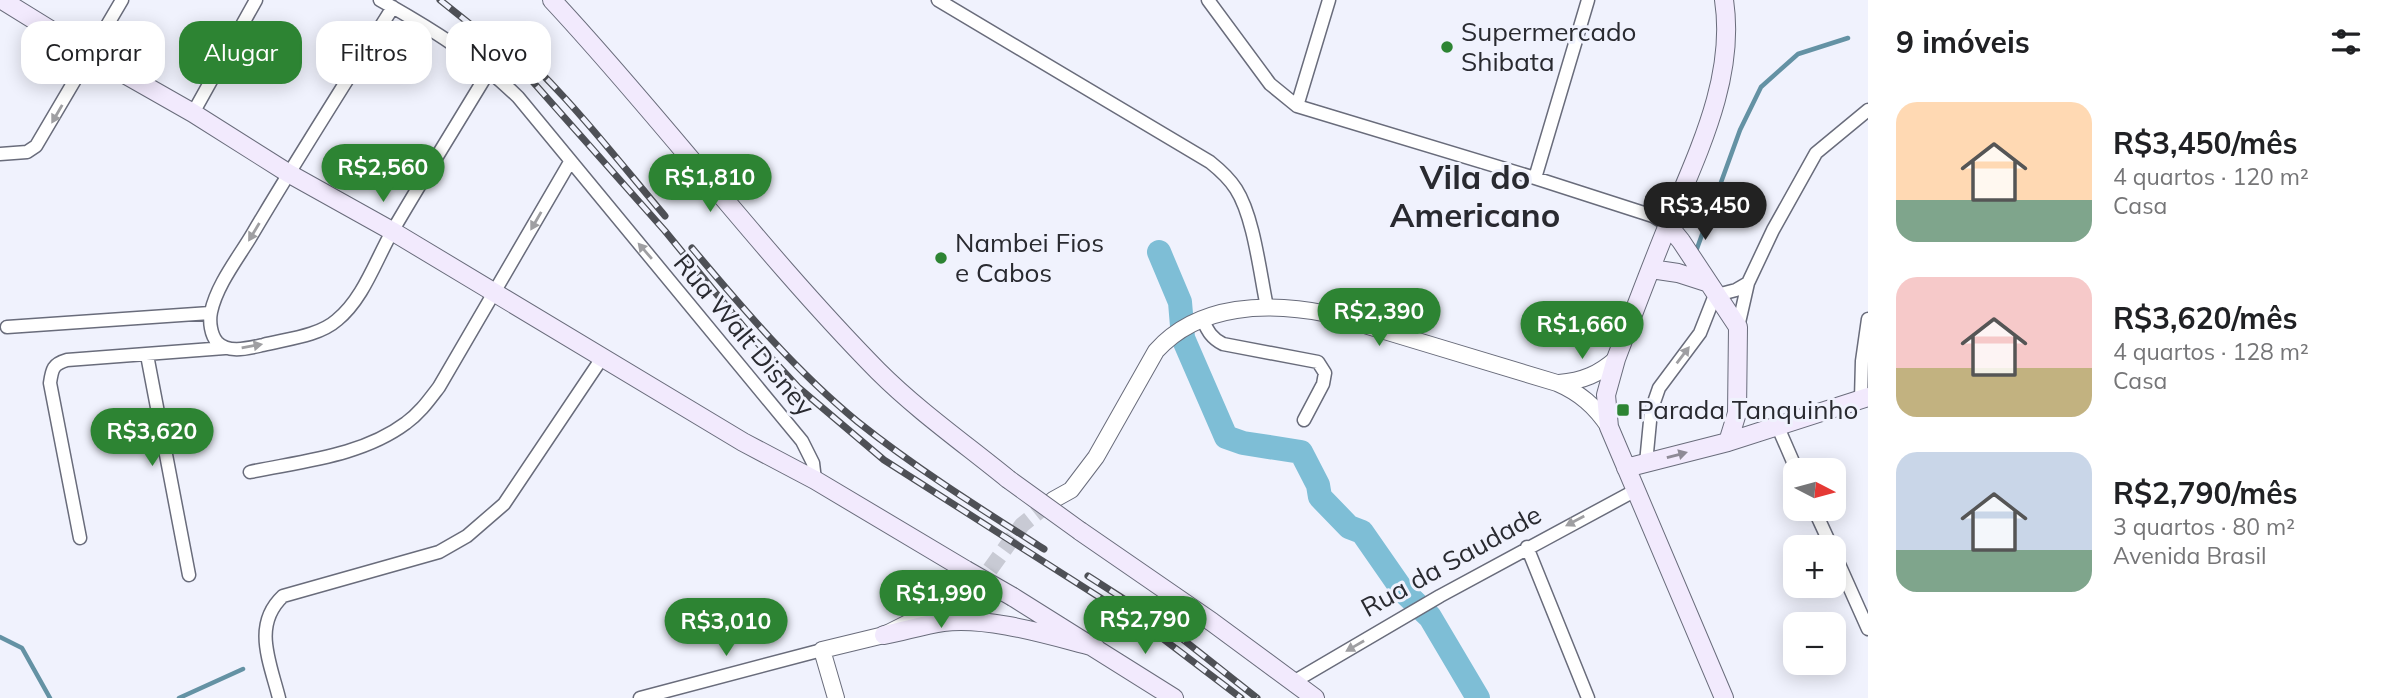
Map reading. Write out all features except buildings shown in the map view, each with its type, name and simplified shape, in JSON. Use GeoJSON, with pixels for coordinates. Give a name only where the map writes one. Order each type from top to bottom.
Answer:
{"type":"FeatureCollection","features":[{"type":"Feature","properties":{"kind":"main road"},"geometry":{"type":"LineString","coordinates":[[2,0],[36,21]]}},
{"type":"Feature","properties":{"kind":"main road"},"geometry":{"type":"LineString","coordinates":[[552,0],[598,49],[677,146],[793,280],[862,354],[903,393],[1008,479],[1295,681],[1315,698]]}},
{"type":"Feature","properties":{"kind":"main road"},"geometry":{"type":"LineString","coordinates":[[1724,0],[1726,39],[1716,98],[1704,138],[1616,359],[1606,395],[1609,427],[1724,698]]}},
{"type":"Feature","properties":{"kind":"main road"},"geometry":{"type":"LineString","coordinates":[[142,84],[743,442],[815,480],[1013,597],[1174,698]]}},
{"type":"Feature","properties":{"kind":"main road"},"geometry":{"type":"LineString","coordinates":[[1668,225],[1738,327],[1737,412],[1728,442]]}},
{"type":"Feature","properties":{"kind":"main road"},"geometry":{"type":"LineString","coordinates":[[1651,269],[1678,273],[1713,289]]}},
{"type":"Feature","properties":{"kind":"main road"},"geometry":{"type":"LineString","coordinates":[[1626,468],[1728,442],[1865,398]]}},
{"type":"Feature","properties":{"kind":"main road"},"geometry":{"type":"LineString","coordinates":[[1737,412],[1756,432]]}},
{"type":"Feature","properties":{"kind":"main road"},"geometry":{"type":"LineString","coordinates":[[884,635],[946,622],[965,622],[1009,627],[1095,647]]}},
{"type":"Feature","properties":{"kind":"street"},"geometry":{"type":"LineString","coordinates":[[110,21],[122,0]]}},
{"type":"Feature","properties":{"kind":"street"},"geometry":{"type":"LineString","coordinates":[[193,113],[256,0]]}},
{"type":"Feature","properties":{"kind":"street","name":"Rua Walt Disney"},"geometry":{"type":"LineString","coordinates":[[380,0],[446,40]]}},
{"type":"Feature","properties":{"kind":"street"},"geometry":{"type":"LineString","coordinates":[[938,0],[1210,162],[1226,176],[1238,192],[1248,216],[1267,307]]}},
{"type":"Feature","properties":{"kind":"street"},"geometry":{"type":"LineString","coordinates":[[1208,0],[1270,84],[1297,106],[1535,178],[1653,216],[1668,225]]}},
{"type":"Feature","properties":{"kind":"street"},"geometry":{"type":"LineString","coordinates":[[1297,106],[1329,0]]}},
{"type":"Feature","properties":{"kind":"street"},"geometry":{"type":"LineString","coordinates":[[1535,178],[1588,0]]}},
{"type":"Feature","properties":{"kind":"street"},"geometry":{"type":"LineString","coordinates":[[225,348],[216,341],[211,329],[210,313],[219,291],[288,173],[393,7]]}},
{"type":"Feature","properties":{"kind":"street"},"geometry":{"type":"LineString","coordinates":[[0,155],[27,152],[36,146],[73,84]]}},
{"type":"Feature","properties":{"kind":"street"},"geometry":{"type":"LineString","coordinates":[[80,538],[50,383],[52,368],[67,360],[225,348],[245,349],[326,329],[349,308],[481,84]]}},
{"type":"Feature","properties":{"kind":"street","name":"Rua Walt Disney"},"geometry":{"type":"LineString","coordinates":[[503,84],[517,97],[700,315],[802,441],[813,463],[815,480]]}},
{"type":"Feature","properties":{"kind":"street"},"geometry":{"type":"LineString","coordinates":[[1738,327],[1748,283],[1773,230],[1816,153],[1868,110]]}},
{"type":"Feature","properties":{"kind":"street"},"geometry":{"type":"LineString","coordinates":[[250,472],[349,452],[386,435],[420,412],[439,387],[495,294],[570,162]]}},
{"type":"Feature","properties":{"kind":"street"},"geometry":{"type":"LineString","coordinates":[[1646,463],[1651,411],[1659,388],[1700,333],[1713,289],[1736,290],[1748,283]]}},
{"type":"Feature","properties":{"kind":"street"},"geometry":{"type":"LineString","coordinates":[[1053,500],[1071,490],[1096,457],[1156,351],[1177,330],[1199,320],[1241,308],[1310,310],[1557,383],[1583,397],[1600,412],[1609,427]]}},
{"type":"Feature","properties":{"kind":"street"},"geometry":{"type":"LineString","coordinates":[[7,327],[210,313]]}},
{"type":"Feature","properties":{"kind":"street"},"geometry":{"type":"LineString","coordinates":[[1865,398],[1862,361],[1868,319]]}},
{"type":"Feature","properties":{"kind":"street"},"geometry":{"type":"LineString","coordinates":[[1199,320],[1208,333],[1223,344],[1318,362],[1325,373],[1323,384],[1304,420]]}},
{"type":"Feature","properties":{"kind":"street"},"geometry":{"type":"LineString","coordinates":[[147,355],[189,575]]}},
{"type":"Feature","properties":{"kind":"street"},"geometry":{"type":"LineString","coordinates":[[279,698],[265,641],[267,620],[272,606],[283,596],[439,552],[467,536],[504,504],[602,358]]}},
{"type":"Feature","properties":{"kind":"street"},"geometry":{"type":"LineString","coordinates":[[1557,383],[1583,380],[1616,359]]}},
{"type":"Feature","properties":{"kind":"street"},"geometry":{"type":"LineString","coordinates":[[1777,425],[1791,458]]}},
{"type":"Feature","properties":{"kind":"street","name":"Rua da Saudade"},"geometry":{"type":"LineString","coordinates":[[1295,681],[1527,547],[1636,490]]}},
{"type":"Feature","properties":{"kind":"street"},"geometry":{"type":"LineString","coordinates":[[1527,547],[1588,698]]}},
{"type":"Feature","properties":{"kind":"street"},"geometry":{"type":"LineString","coordinates":[[1846,580],[1868,629]]}},
{"type":"Feature","properties":{"kind":"street"},"geometry":{"type":"LineString","coordinates":[[639,698],[884,635],[924,615],[954,608],[973,594]]}},
{"type":"Feature","properties":{"kind":"street"},"geometry":{"type":"LineString","coordinates":[[821,650],[836,698]]}},
{"type":"Feature","properties":{"kind":"waterway"},"geometry":{"type":"LineString","coordinates":[[1695,254],[1740,130],[1761,87],[1798,54],[1848,38]]}},
{"type":"Feature","properties":{"kind":"waterway"},"geometry":{"type":"LineString","coordinates":[[1159,252],[1180,302],[1183,338],[1226,437],[1243,443],[1301,452],[1318,485],[1320,497],[1349,527],[1362,532],[1403,591],[1430,617],[1478,698]]}},
{"type":"Feature","properties":{"kind":"waterway"},"geometry":{"type":"LineString","coordinates":[[0,637],[22,648],[50,698]]}},
{"type":"Feature","properties":{"kind":"waterway"},"geometry":{"type":"LineString","coordinates":[[179,698],[243,669]]}},
{"type":"Feature","properties":{"kind":"tunnel"},"geometry":{"type":"LineString","coordinates":[[976,589],[1022,525],[1053,500]]}},
{"type":"Feature","properties":{"kind":"railway"},"geometry":{"type":"LineString","coordinates":[[440,0],[510,56],[799,388],[884,460],[1154,632],[1241,698]]}},
{"type":"Feature","properties":{"kind":"railway"},"geometry":{"type":"LineString","coordinates":[[551,84],[665,216]]}},
{"type":"Feature","properties":{"kind":"railway"},"geometry":{"type":"LineString","coordinates":[[692,248],[792,361],[858,422],[926,472],[1044,549]]}},
{"type":"Feature","properties":{"kind":"railway"},"geometry":{"type":"LineString","coordinates":[[1088,576],[1166,626],[1257,698]]}},
{"type":"Feature","properties":{"kind":"place","name":"Supermercado Shibata"},"geometry":{"type":"Point","coordinates":[1447,47]}},
{"type":"Feature","properties":{"kind":"place","name":"Nambei Fios e Cabos"},"geometry":{"type":"Point","coordinates":[941,258]}},
{"type":"Feature","properties":{"kind":"place","name":"Parada Tanquinho"},"geometry":{"type":"Point","coordinates":[1623,410]}},
{"type":"Feature","properties":{"kind":"district","name":"Vila do Americano"},"geometry":{"type":"Point","coordinates":[1475,196]}}]}
